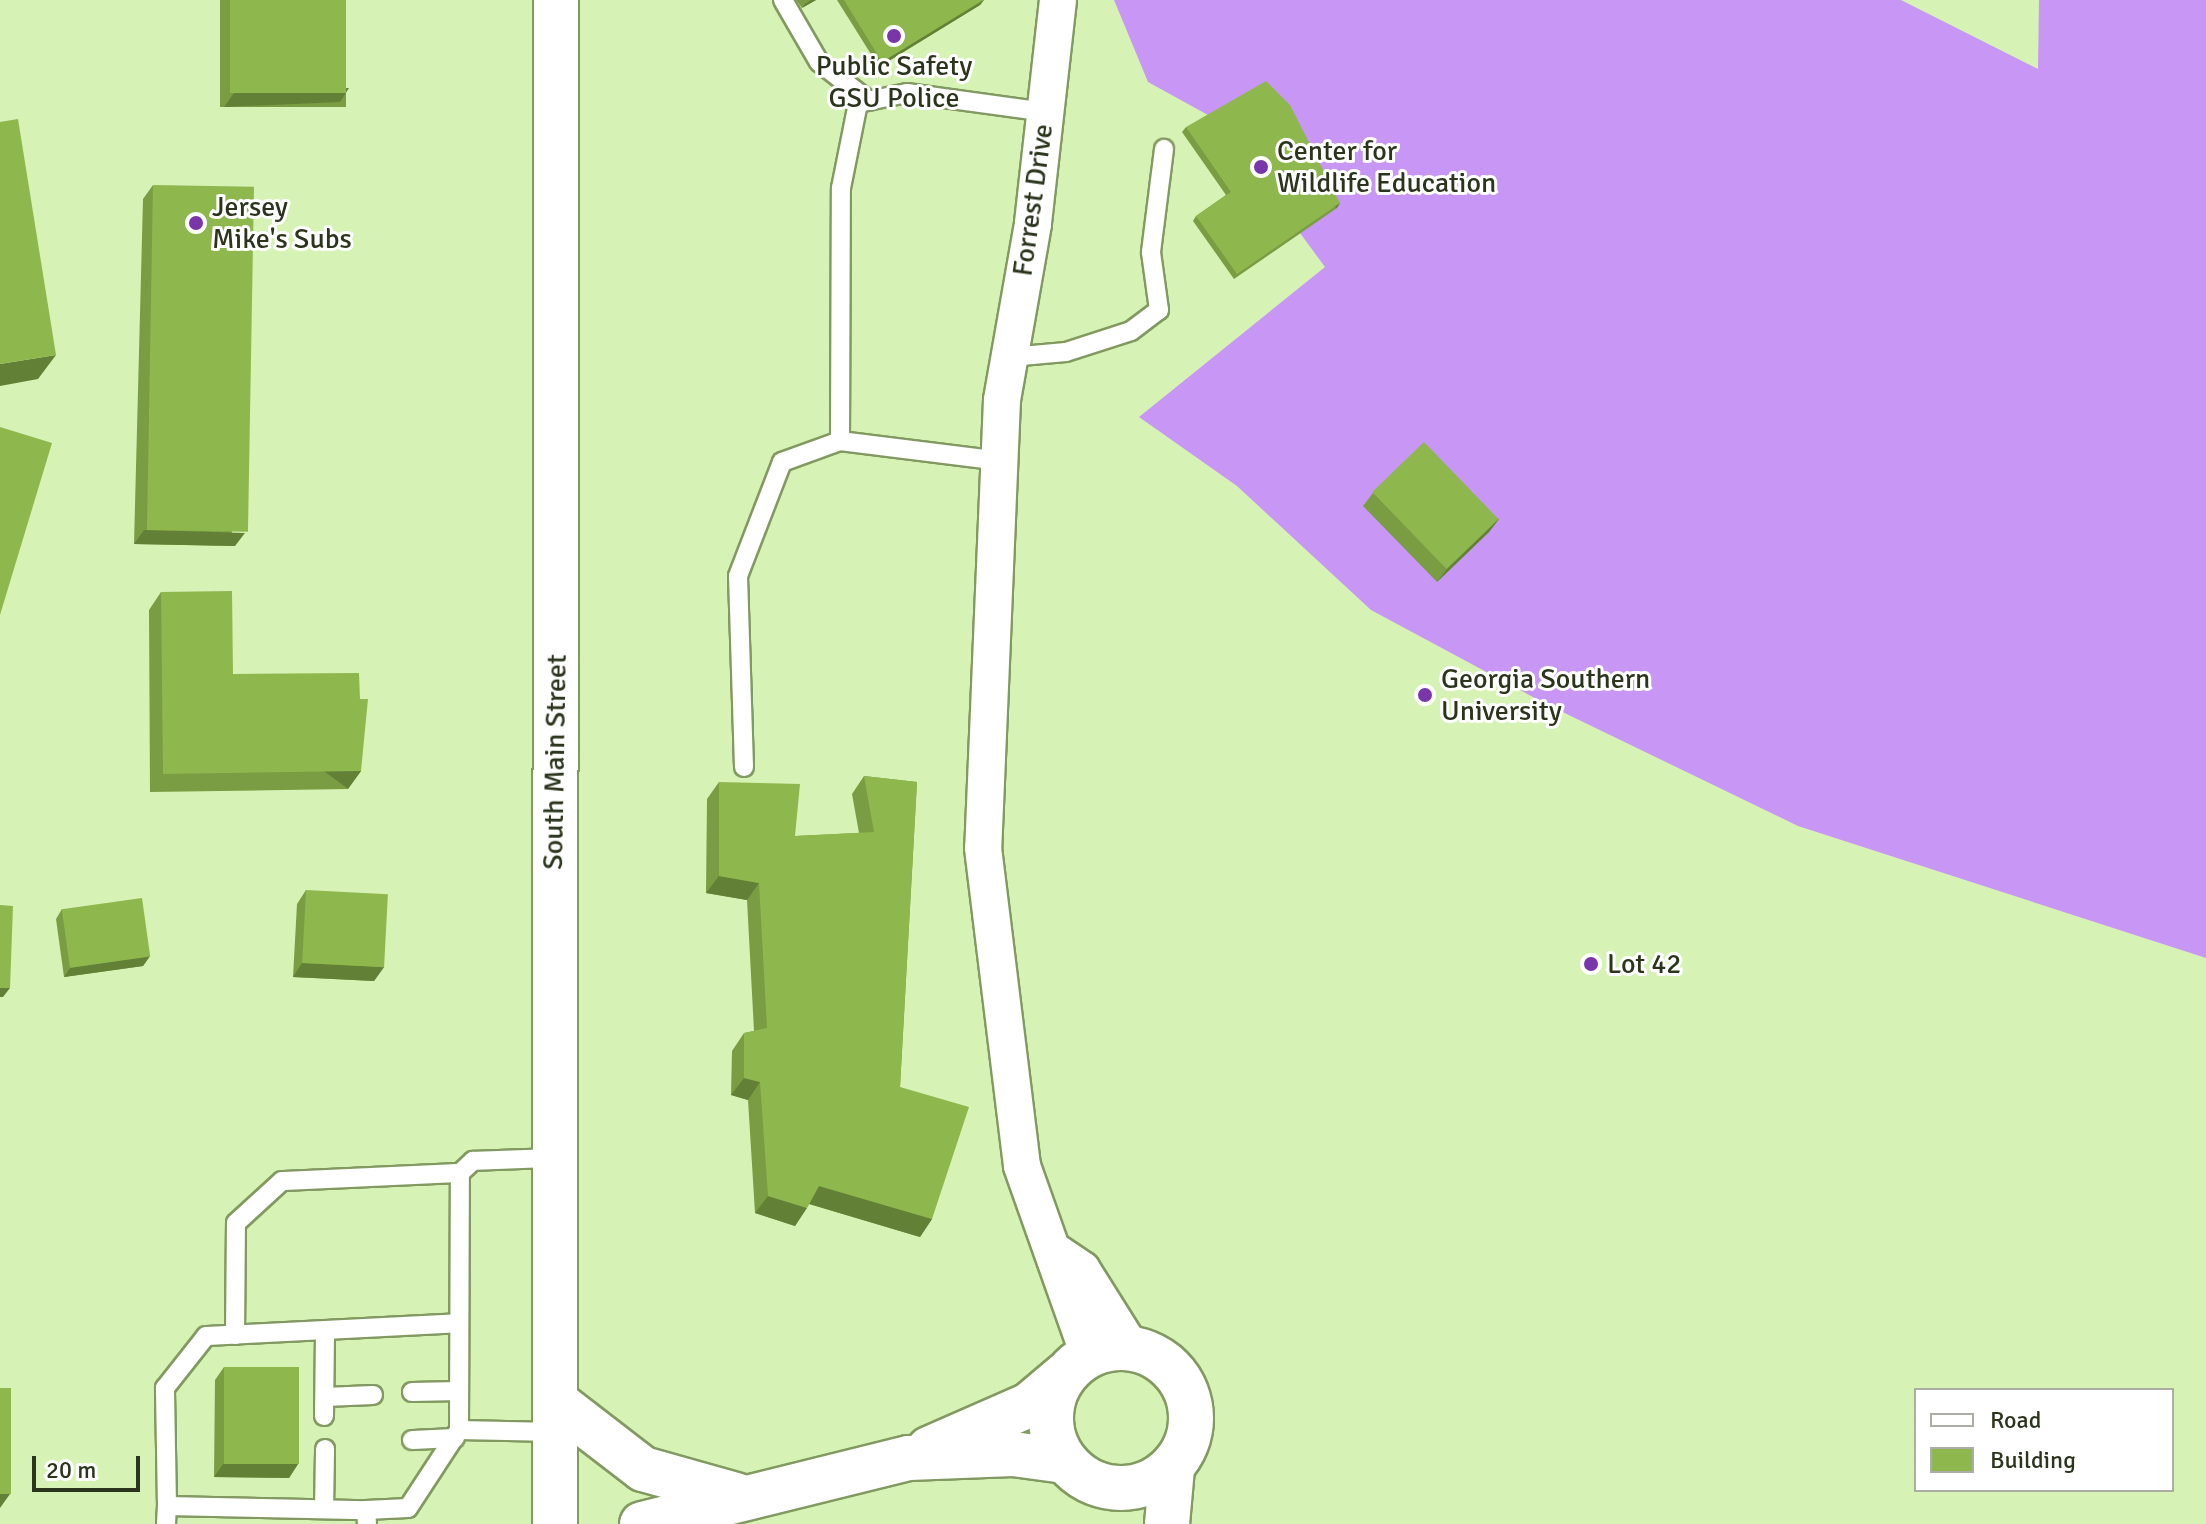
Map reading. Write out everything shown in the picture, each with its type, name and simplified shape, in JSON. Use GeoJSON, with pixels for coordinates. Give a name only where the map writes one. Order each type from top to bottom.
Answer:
{"type":"FeatureCollection","features":[{"type":"Feature","properties":{"kind":"main road","name":"South Main Street"},"geometry":{"type":"LineString","coordinates":[[555,1524],[552,1158],[556,0]]}},
{"type":"Feature","properties":{"kind":"main road"},"geometry":{"type":"LineString","coordinates":[[1095,1359],[1050,1417],[1078,1472],[1115,1524]]}},
{"type":"Feature","properties":{"kind":"main road"},"geometry":{"type":"LineString","coordinates":[[642,1524],[909,1458],[1029,1405],[1095,1359],[1166,1363],[1188,1395],[1191,1433],[1172,1468],[1167,1524]]}},
{"type":"Feature","properties":{"kind":"main road"},"geometry":{"type":"LineString","coordinates":[[556,1417],[712,1508]]}},
{"type":"Feature","properties":{"kind":"main road"},"geometry":{"type":"LineString","coordinates":[[909,1458],[1013,1454],[1132,1488],[1172,1468]]}},
{"type":"Feature","properties":{"kind":"street","name":"Forrest Drive"},"geometry":{"type":"LineString","coordinates":[[1058,0],[1045,112],[1002,400],[983,848],[1022,1166],[1057,1253],[1082,1270],[1095,1359]]}},
{"type":"Feature","properties":{"kind":"lane"},"geometry":{"type":"LineString","coordinates":[[783,0],[819,62],[869,101]]}},
{"type":"Feature","properties":{"kind":"lane"},"geometry":{"type":"LineString","coordinates":[[840,441],[841,188],[858,103],[907,93],[1045,112]]}},
{"type":"Feature","properties":{"kind":"lane"},"geometry":{"type":"LineString","coordinates":[[1010,357],[1066,352],[1131,331],[1159,310],[1151,252],[1164,149]]}},
{"type":"Feature","properties":{"kind":"lane"},"geometry":{"type":"LineString","coordinates":[[744,767],[738,576],[782,462],[840,441],[1001,461]]}},
{"type":"Feature","properties":{"kind":"lane"},"geometry":{"type":"LineString","coordinates":[[235,1335],[236,1223],[282,1181],[460,1173],[473,1161],[552,1158]]}},
{"type":"Feature","properties":{"kind":"lane"},"geometry":{"type":"LineString","coordinates":[[459,1323],[206,1336],[165,1388],[167,1515],[324,1509],[367,1517],[408,1508],[457,1434],[459,1391],[460,1173]]}},
{"type":"Feature","properties":{"kind":"lane"},"geometry":{"type":"LineString","coordinates":[[325,1330],[325,1406],[373,1395]]}},
{"type":"Feature","properties":{"kind":"lane"},"geometry":{"type":"LineString","coordinates":[[412,1392],[459,1391]]}},
{"type":"Feature","properties":{"kind":"lane"},"geometry":{"type":"LineString","coordinates":[[412,1440],[556,1417]]}},
{"type":"Feature","properties":{"kind":"lane"},"geometry":{"type":"LineString","coordinates":[[324,1509],[325,1449]]}},
{"type":"Feature","properties":{"kind":"shaded area"},"geometry":{"type":"Polygon","coordinates":[[[1114,0],[1901,0],[2038,69],[2039,0],[2206,0],[2206,958],[1798,826],[1546,704],[1371,610],[1237,486],[1139,417],[1325,267],[1217,120],[1148,82],[1114,0]]]}},
{"type":"Feature","properties":{"kind":"building"},"geometry":{"type":"Polygon","coordinates":[[[230,0],[346,0],[346,93],[230,93],[230,0]]]}},
{"type":"Feature","properties":{"kind":"building","name":"Public Safety GSU Police"},"geometry":{"type":"Polygon","coordinates":[[[844,0],[983,0],[882,62],[844,0]]]}},
{"type":"Feature","properties":{"kind":"building","name":"Center for Wildlife Education"},"geometry":{"type":"Polygon","coordinates":[[[1266,81],[1290,105],[1340,203],[1237,274],[1196,216],[1231,192],[1186,127],[1266,81]]]}},
{"type":"Feature","properties":{"kind":"building"},"geometry":{"type":"Polygon","coordinates":[[[18,119],[56,355],[0,364],[0,122],[18,119]]]}},
{"type":"Feature","properties":{"kind":"building"},"geometry":{"type":"Polygon","coordinates":[[[153,185],[254,187],[248,532],[147,530],[153,185]]]}},
{"type":"Feature","properties":{"kind":"building"},"geometry":{"type":"Polygon","coordinates":[[[0,427],[52,443],[0,615],[0,427]]]}},
{"type":"Feature","properties":{"kind":"building"},"geometry":{"type":"Polygon","coordinates":[[[1424,442],[1498,519],[1447,569],[1372,492],[1424,442]]]}},
{"type":"Feature","properties":{"kind":"building"},"geometry":{"type":"Polygon","coordinates":[[[232,591],[233,674],[359,673],[360,699],[368,699],[361,771],[163,774],[161,592],[232,591]]]}},
{"type":"Feature","properties":{"kind":"building"},"geometry":{"type":"Polygon","coordinates":[[[864,776],[917,782],[900,1087],[969,1107],[932,1219],[819,1186],[807,1208],[768,1196],[760,1082],[744,1078],[744,1033],[767,1028],[759,883],[719,876],[719,782],[800,784],[795,836],[874,832],[864,776]]]}},
{"type":"Feature","properties":{"kind":"building"},"geometry":{"type":"Polygon","coordinates":[[[306,890],[388,894],[384,967],[302,963],[306,890]]]}},
{"type":"Feature","properties":{"kind":"building"},"geometry":{"type":"Polygon","coordinates":[[[142,898],[150,956],[70,968],[62,909],[142,898]]]}},
{"type":"Feature","properties":{"kind":"building"},"geometry":{"type":"Polygon","coordinates":[[[0,905],[13,906],[10,988],[0,988],[0,905]]]}},
{"type":"Feature","properties":{"kind":"building"},"geometry":{"type":"Polygon","coordinates":[[[224,1367],[299,1367],[299,1464],[224,1464],[224,1367]]]}},
{"type":"Feature","properties":{"kind":"building"},"geometry":{"type":"Polygon","coordinates":[[[0,1388],[11,1388],[11,1494],[0,1494],[0,1388]]]}},
{"type":"Feature","properties":{"kind":"place","name":"Public Safety GSU Police"},"geometry":{"type":"Point","coordinates":[894,36]}},
{"type":"Feature","properties":{"kind":"place","name":"Center for Wildlife Education"},"geometry":{"type":"Point","coordinates":[1261,167]}},
{"type":"Feature","properties":{"kind":"place","name":"Jersey Mike's Subs"},"geometry":{"type":"Point","coordinates":[196,223]}},
{"type":"Feature","properties":{"kind":"place","name":"Georgia Southern University"},"geometry":{"type":"Point","coordinates":[1425,695]}},
{"type":"Feature","properties":{"kind":"place","name":"Lot 42"},"geometry":{"type":"Point","coordinates":[1591,964]}}]}
